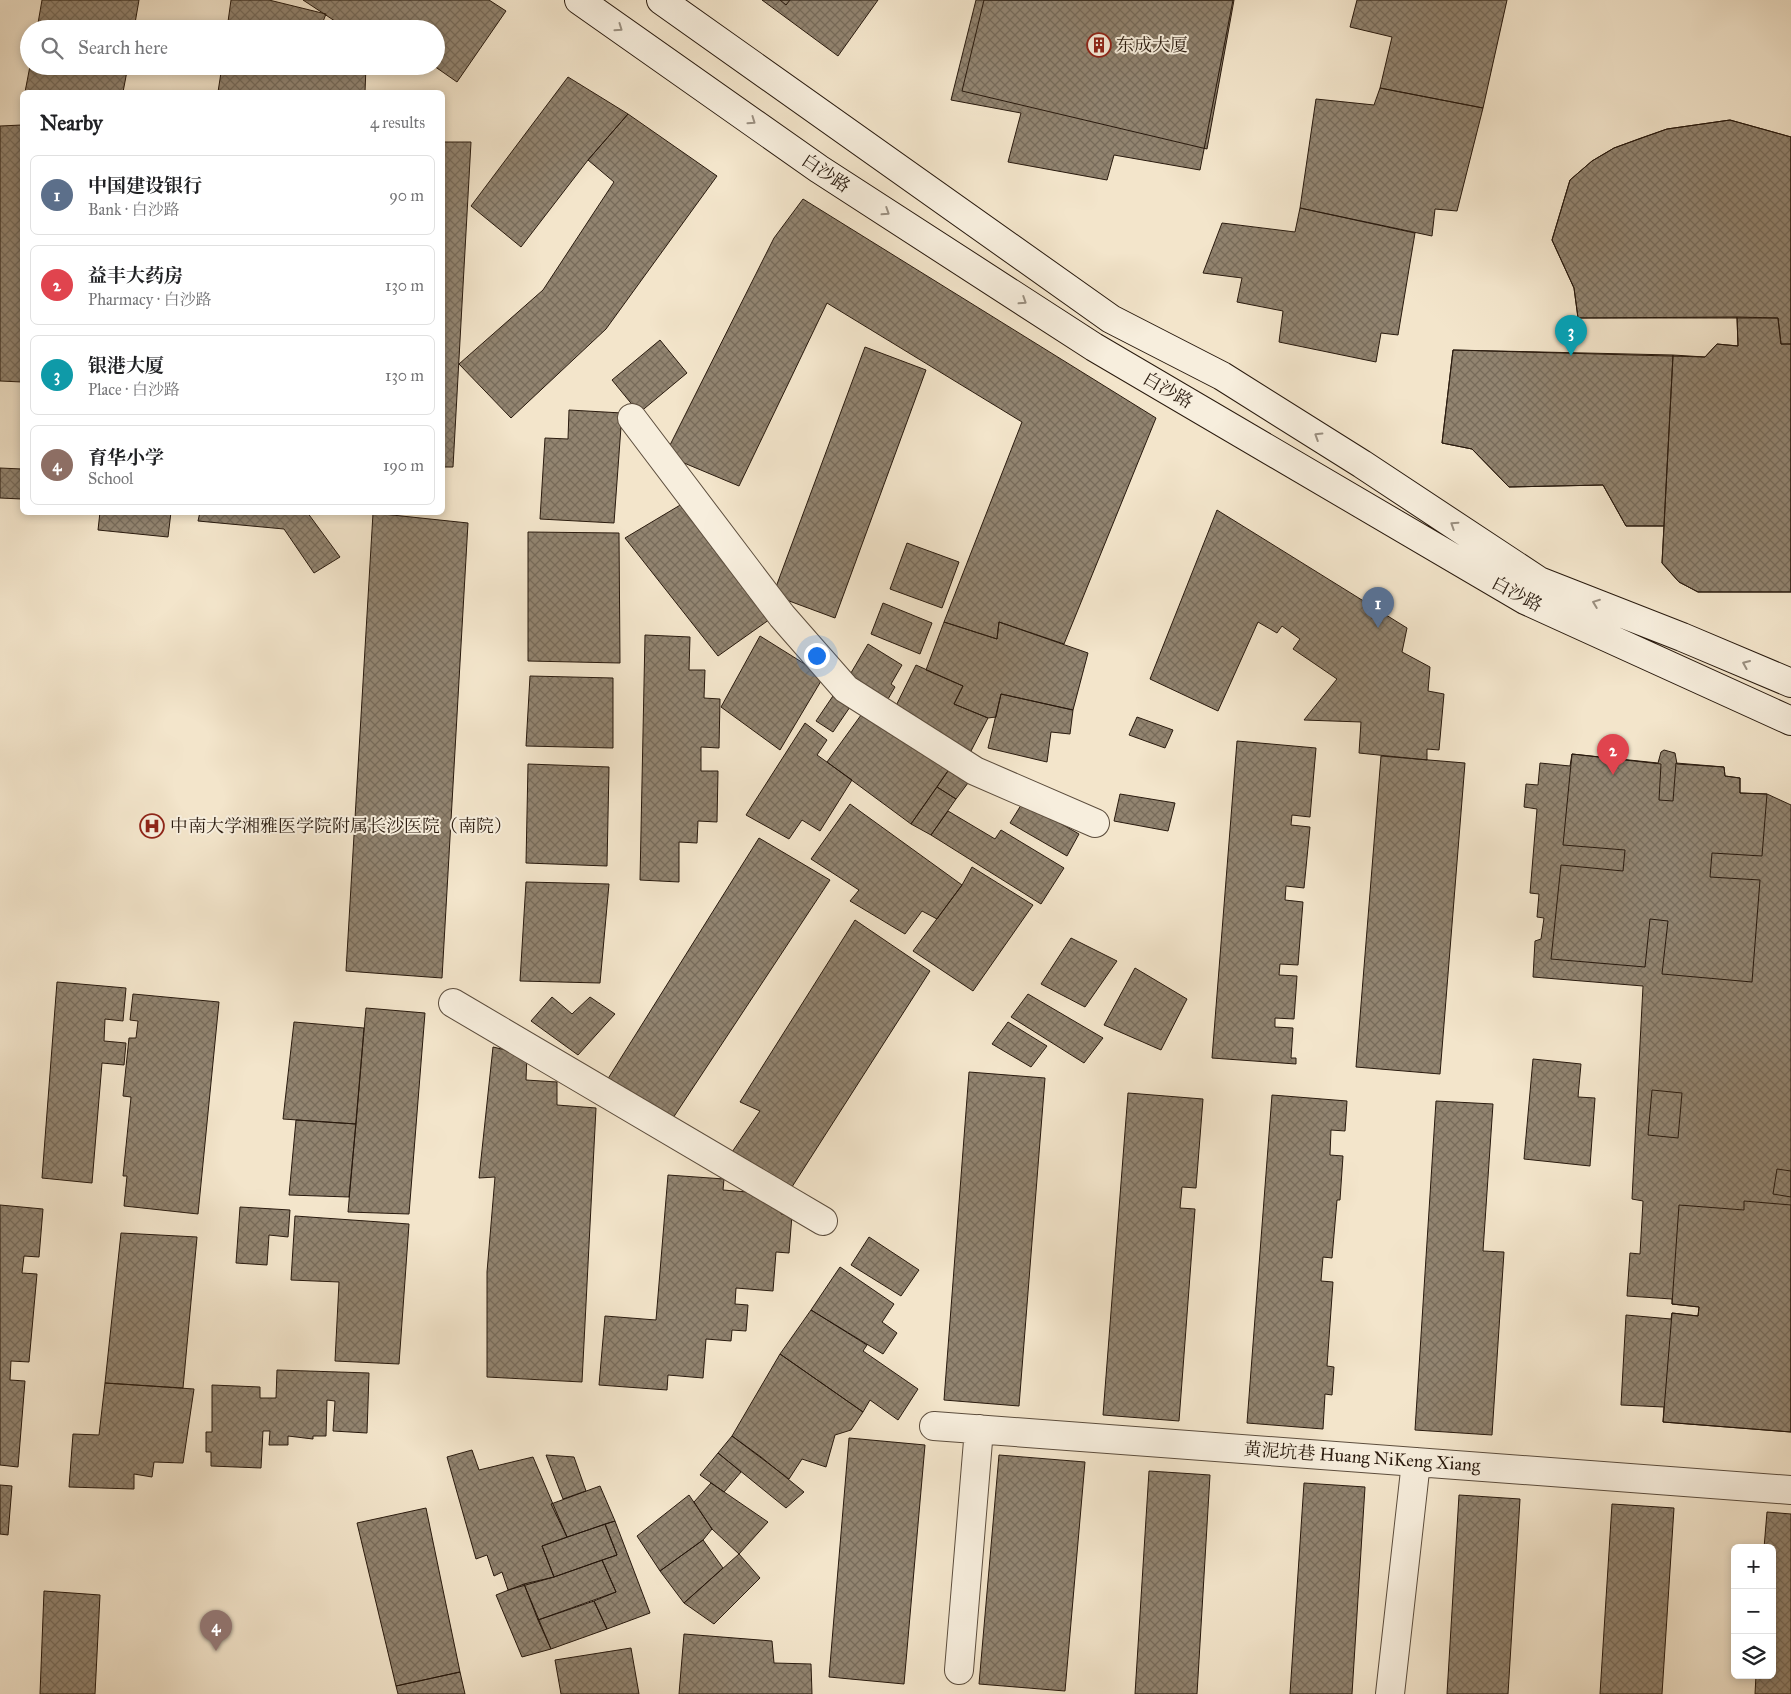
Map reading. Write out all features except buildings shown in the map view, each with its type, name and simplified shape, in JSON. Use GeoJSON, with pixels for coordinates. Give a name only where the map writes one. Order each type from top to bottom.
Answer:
{"type":"FeatureCollection","features":[{"type":"Feature","properties":{"kind":"street","name":"白沙路"},"geometry":{"type":"LineString","coordinates":[[579,0],[819,168],[1094,347],[1525,600],[1791,721]]}},
{"type":"Feature","properties":{"kind":"street","name":"白沙路"},"geometry":{"type":"LineString","coordinates":[[661,0],[1111,319],[1222,376],[1362,464],[1539,581],[1786,680]]}},
{"type":"Feature","properties":{"kind":"street"},"geometry":{"type":"LineString","coordinates":[[632,418],[782,616],[846,688],[975,771],[1094,824]]}},
{"type":"Feature","properties":{"kind":"street"},"geometry":{"type":"LineString","coordinates":[[453,1002],[823,1221]]}},
{"type":"Feature","properties":{"kind":"street","name":"黄泥坑巷 Huang NiKeng Xiang"},"geometry":{"type":"LineString","coordinates":[[934,1426],[1791,1490]]}},
{"type":"Feature","properties":{"kind":"street"},"geometry":{"type":"LineString","coordinates":[[959,1670],[979,1429]]}},
{"type":"Feature","properties":{"kind":"street"},"geometry":{"type":"LineString","coordinates":[[1390,1694],[1416,1462]]}},
{"type":"Feature","properties":{"kind":"place","name":"东成大厦"},"geometry":{"type":"Point","coordinates":[1099,45]}},
{"type":"Feature","properties":{"kind":"place","name":"银港大厦"},"geometry":{"type":"Point","coordinates":[1571,356]}},
{"type":"Feature","properties":{"kind":"place","name":"中国建设银行"},"geometry":{"type":"Point","coordinates":[1378,628]}},
{"type":"Feature","properties":{"kind":"place","name":"益丰大药房"},"geometry":{"type":"Point","coordinates":[1613,775]}},
{"type":"Feature","properties":{"kind":"place","name":"中南大学湘雅医学院附属长沙医院（南院）"},"geometry":{"type":"Point","coordinates":[152,826]}},
{"type":"Feature","properties":{"kind":"place","name":"育华小学"},"geometry":{"type":"Point","coordinates":[216,1651]}}]}
